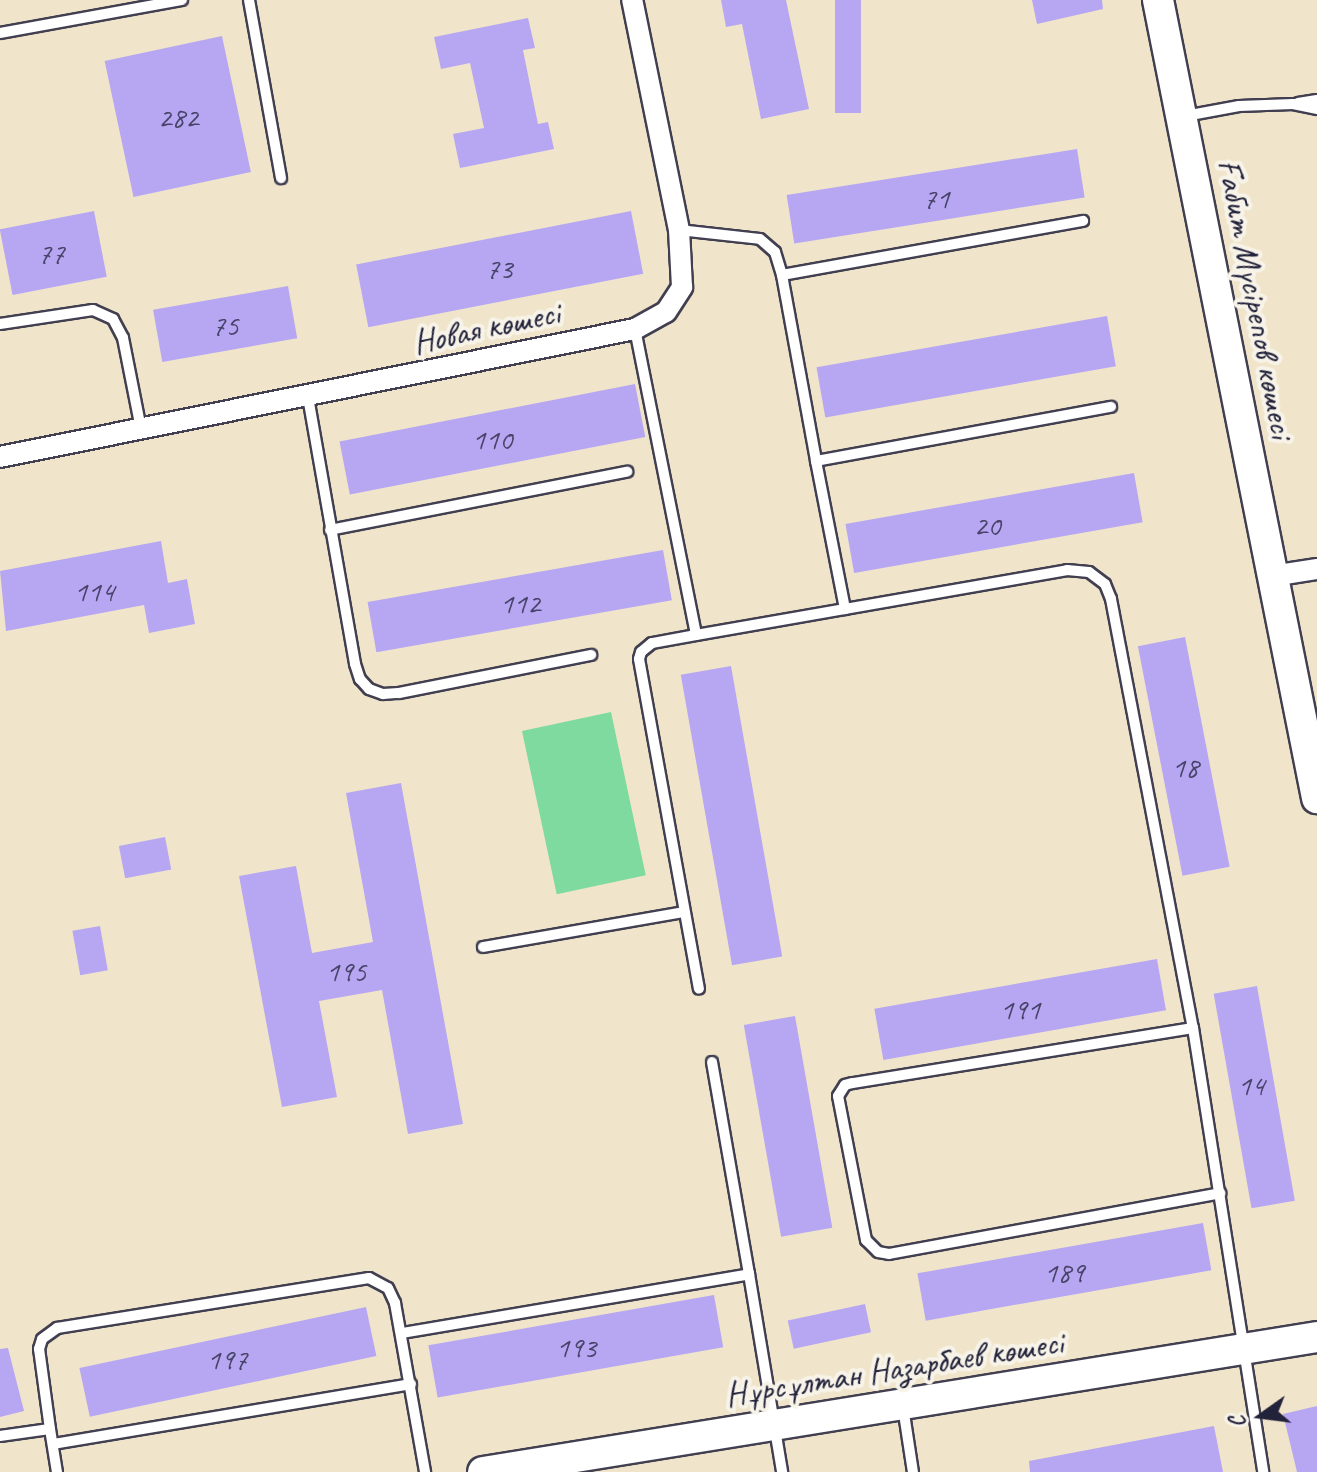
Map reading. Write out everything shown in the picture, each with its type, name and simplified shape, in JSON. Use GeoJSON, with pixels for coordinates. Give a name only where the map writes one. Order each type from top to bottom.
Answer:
{"type":"FeatureCollection","features":[{"type":"Feature","properties":{"kind":"main road","name":"Ғабит Мүсірепов көшесі"},"geometry":{"type":"LineString","coordinates":[[1158,0],[1317,798]]}},
{"type":"Feature","properties":{"kind":"main road","name":"Нұрсұлтан Назарбаев көшесі"},"geometry":{"type":"LineString","coordinates":[[483,1472],[563,1466],[776,1426],[1317,1337]]}},
{"type":"Feature","properties":{"kind":"street","name":"Новая көшесі"},"geometry":{"type":"LineString","coordinates":[[0,457],[635,329],[666,312],[677,299],[683,275],[679,230],[632,0]]}},
{"type":"Feature","properties":{"kind":"street"},"geometry":{"type":"LineString","coordinates":[[1272,576],[1317,569]]}},
{"type":"Feature","properties":{"kind":"lane"},"geometry":{"type":"LineString","coordinates":[[0,33],[182,0]]}},
{"type":"Feature","properties":{"kind":"lane"},"geometry":{"type":"LineString","coordinates":[[249,0],[281,178]]}},
{"type":"Feature","properties":{"kind":"lane"},"geometry":{"type":"LineString","coordinates":[[1182,116],[1239,106],[1317,100]]}},
{"type":"Feature","properties":{"kind":"lane"},"geometry":{"type":"LineString","coordinates":[[1293,104],[1317,109]]}},
{"type":"Feature","properties":{"kind":"lane"},"geometry":{"type":"LineString","coordinates":[[782,275],[1083,221]]}},
{"type":"Feature","properties":{"kind":"lane"},"geometry":{"type":"LineString","coordinates":[[679,230],[760,239],[775,252],[782,275],[845,609]]}},
{"type":"Feature","properties":{"kind":"lane"},"geometry":{"type":"LineString","coordinates":[[0,324],[93,310],[113,319],[123,338],[141,429]]}},
{"type":"Feature","properties":{"kind":"lane"},"geometry":{"type":"LineString","coordinates":[[635,329],[696,635]]}},
{"type":"Feature","properties":{"kind":"lane"},"geometry":{"type":"LineString","coordinates":[[308,397],[355,664],[364,684],[376,693],[399,693],[591,655]]}},
{"type":"Feature","properties":{"kind":"lane"},"geometry":{"type":"LineString","coordinates":[[816,461],[1111,407]]}},
{"type":"Feature","properties":{"kind":"lane"},"geometry":{"type":"LineString","coordinates":[[330,530],[627,472]]}},
{"type":"Feature","properties":{"kind":"lane"},"geometry":{"type":"LineString","coordinates":[[699,989],[639,659],[641,652],[652,643],[1067,570],[1089,572],[1105,584],[1111,599],[1193,1028],[1263,1472]]}},
{"type":"Feature","properties":{"kind":"lane"},"geometry":{"type":"LineString","coordinates":[[483,947],[684,912]]}},
{"type":"Feature","properties":{"kind":"lane"},"geometry":{"type":"LineString","coordinates":[[1193,1028],[852,1083],[845,1085],[838,1096],[866,1240],[878,1252],[889,1254],[1220,1193]]}},
{"type":"Feature","properties":{"kind":"lane"},"geometry":{"type":"LineString","coordinates":[[712,1062],[782,1472]]}},
{"type":"Feature","properties":{"kind":"lane"},"geometry":{"type":"LineString","coordinates":[[402,1333],[749,1274]]}},
{"type":"Feature","properties":{"kind":"lane"},"geometry":{"type":"LineString","coordinates":[[57,1472],[39,1349],[42,1339],[57,1328],[369,1278],[382,1283],[392,1295],[402,1333],[425,1472]]}},
{"type":"Feature","properties":{"kind":"lane"},"geometry":{"type":"LineString","coordinates":[[53,1444],[411,1384]]}},
{"type":"Feature","properties":{"kind":"lane"},"geometry":{"type":"LineString","coordinates":[[902,1405],[913,1472]]}},
{"type":"Feature","properties":{"kind":"lane"},"geometry":{"type":"LineString","coordinates":[[0,1436],[50,1429]]}},
{"type":"Feature","properties":{"kind":"green space"},"geometry":{"type":"Polygon","coordinates":[[[611,712],[646,875],[557,894],[522,731],[611,712]]]}},
{"type":"Feature","properties":{"kind":"building"},"geometry":{"type":"Polygon","coordinates":[[[721,0],[786,0],[809,109],[761,119],[742,24],[726,27],[721,0]]]}},
{"type":"Feature","properties":{"kind":"building"},"geometry":{"type":"Polygon","coordinates":[[[835,0],[861,0],[861,113],[835,113],[835,0]]]}},
{"type":"Feature","properties":{"kind":"building"},"geometry":{"type":"Polygon","coordinates":[[[1032,0],[1102,0],[1103,9],[1037,24],[1032,0]]]}},
{"type":"Feature","properties":{"kind":"building"},"geometry":{"type":"Polygon","coordinates":[[[528,18],[535,48],[523,50],[538,124],[548,122],[554,149],[460,168],[453,134],[484,128],[470,63],[441,69],[434,37],[528,18]]]}},
{"type":"Feature","properties":{"kind":"building"},"geometry":{"type":"Polygon","coordinates":[[[222,36],[251,172],[134,197],[105,61],[222,36]]]}},
{"type":"Feature","properties":{"kind":"building"},"geometry":{"type":"Polygon","coordinates":[[[1077,149],[1085,197],[794,243],[787,195],[1077,149]]]}},
{"type":"Feature","properties":{"kind":"building"},"geometry":{"type":"Polygon","coordinates":[[[94,211],[107,277],[13,295],[0,229],[94,211]]]}},
{"type":"Feature","properties":{"kind":"building"},"geometry":{"type":"Polygon","coordinates":[[[631,211],[643,274],[368,327],[356,264],[631,211]]]}},
{"type":"Feature","properties":{"kind":"building"},"geometry":{"type":"Polygon","coordinates":[[[288,286],[297,338],[162,362],[153,310],[288,286]]]}},
{"type":"Feature","properties":{"kind":"building"},"geometry":{"type":"Polygon","coordinates":[[[1107,316],[1116,366],[825,417],[816,367],[1107,316]]]}},
{"type":"Feature","properties":{"kind":"building"},"geometry":{"type":"Polygon","coordinates":[[[635,384],[645,437],[350,494],[340,441],[635,384]]]}},
{"type":"Feature","properties":{"kind":"building"},"geometry":{"type":"Polygon","coordinates":[[[1134,473],[1143,522],[854,573],[845,524],[1134,473]]]}},
{"type":"Feature","properties":{"kind":"building"},"geometry":{"type":"Polygon","coordinates":[[[161,541],[168,583],[187,579],[195,624],[149,633],[144,605],[6,631],[0,571],[161,541]]]}},
{"type":"Feature","properties":{"kind":"building"},"geometry":{"type":"Polygon","coordinates":[[[663,550],[672,600],[376,652],[368,602],[663,550]]]}},
{"type":"Feature","properties":{"kind":"building"},"geometry":{"type":"Polygon","coordinates":[[[1185,637],[1230,867],[1183,876],[1138,646],[1185,637]]]}},
{"type":"Feature","properties":{"kind":"building"},"geometry":{"type":"Polygon","coordinates":[[[731,666],[782,957],[732,965],[681,675],[731,666]]]}},
{"type":"Feature","properties":{"kind":"building"},"geometry":{"type":"Polygon","coordinates":[[[401,783],[463,1124],[408,1134],[382,990],[319,1001],[337,1097],[282,1107],[239,876],[296,866],[312,953],[373,942],[346,793],[401,783]]]}},
{"type":"Feature","properties":{"kind":"building"},"geometry":{"type":"Polygon","coordinates":[[[165,837],[171,869],[125,878],[119,846],[165,837]]]}},
{"type":"Feature","properties":{"kind":"building"},"geometry":{"type":"Polygon","coordinates":[[[100,926],[108,970],[80,975],[72,931],[100,926]]]}},
{"type":"Feature","properties":{"kind":"building"},"geometry":{"type":"Polygon","coordinates":[[[1157,959],[1166,1010],[883,1060],[874,1009],[1157,959]]]}},
{"type":"Feature","properties":{"kind":"building"},"geometry":{"type":"Polygon","coordinates":[[[1257,986],[1295,1201],[1252,1208],[1214,994],[1257,986]]]}},
{"type":"Feature","properties":{"kind":"building"},"geometry":{"type":"Polygon","coordinates":[[[795,1016],[832,1228],[781,1237],[744,1025],[795,1016]]]}},
{"type":"Feature","properties":{"kind":"building"},"geometry":{"type":"Polygon","coordinates":[[[1203,1223],[1211,1270],[926,1321],[917,1273],[1203,1223]]]}},
{"type":"Feature","properties":{"kind":"building"},"geometry":{"type":"Polygon","coordinates":[[[714,1295],[723,1347],[438,1398],[428,1345],[714,1295]]]}},
{"type":"Feature","properties":{"kind":"building"},"geometry":{"type":"Polygon","coordinates":[[[865,1304],[871,1332],[794,1349],[788,1320],[865,1304]]]}},
{"type":"Feature","properties":{"kind":"building"},"geometry":{"type":"Polygon","coordinates":[[[366,1307],[376,1356],[90,1417],[79,1368],[366,1307]]]}},
{"type":"Feature","properties":{"kind":"building"},"geometry":{"type":"Polygon","coordinates":[[[8,1348],[24,1411],[0,1417],[0,1349],[8,1348]]]}},
{"type":"Feature","properties":{"kind":"building"},"geometry":{"type":"Polygon","coordinates":[[[1317,1406],[1317,1472],[1297,1472],[1283,1414],[1317,1406]]]}},
{"type":"Feature","properties":{"kind":"building"},"geometry":{"type":"Polygon","coordinates":[[[1214,1426],[1223,1472],[1030,1472],[1029,1461],[1214,1426]]]}}]}
